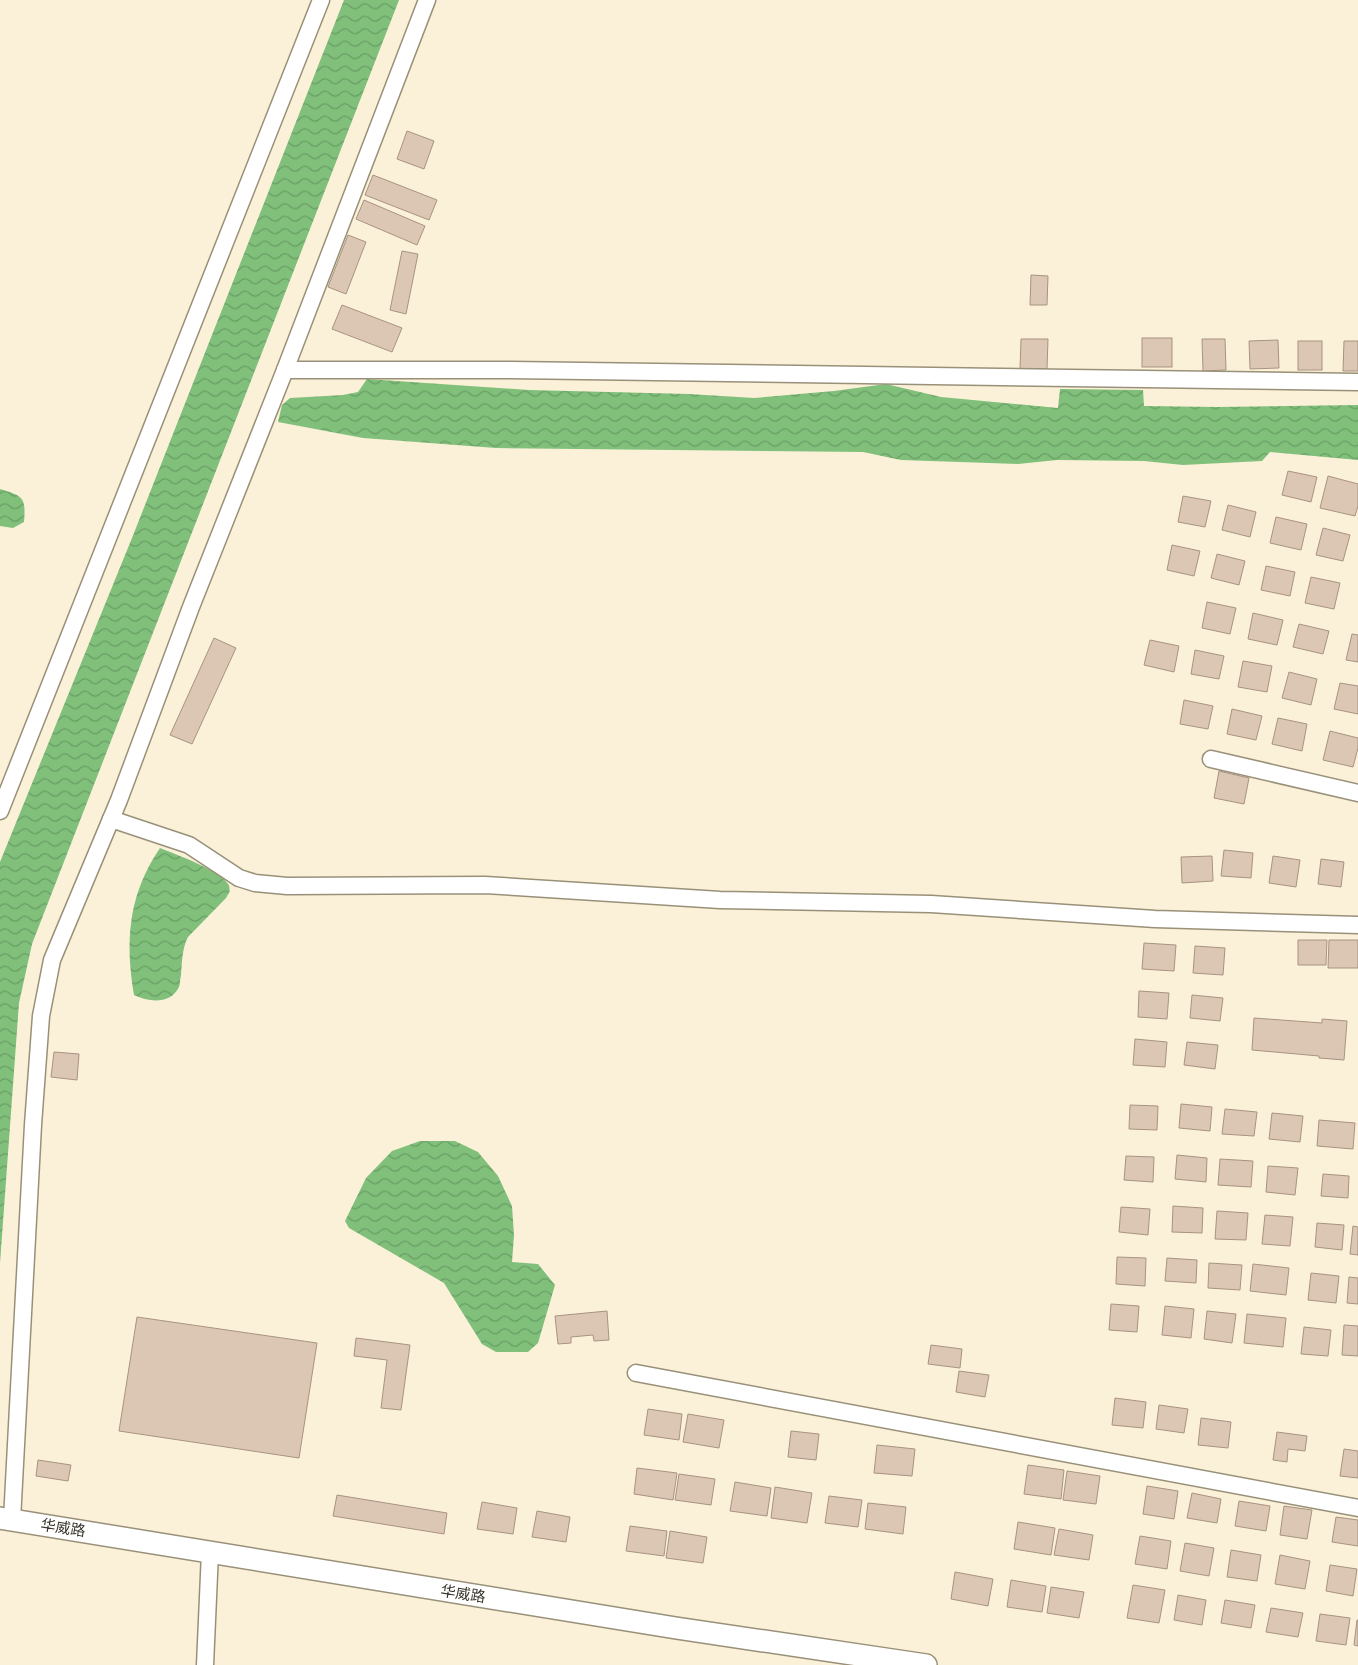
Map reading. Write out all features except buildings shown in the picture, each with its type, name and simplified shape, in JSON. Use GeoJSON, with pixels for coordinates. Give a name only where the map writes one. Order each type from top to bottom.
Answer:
{"type":"FeatureCollection","features":[{"type":"Feature","properties":{"kind":"main road","name":"华威路"},"geometry":{"type":"LineString","coordinates":[[6,1519],[676,1628],[926,1665]]}},
{"type":"Feature","properties":{"kind":"street"},"geometry":{"type":"LineString","coordinates":[[0,811],[322,0]]}},
{"type":"Feature","properties":{"kind":"street"},"geometry":{"type":"LineString","coordinates":[[6,1519],[33,1125],[42,1016],[52,960],[111,818],[427,0]]}},
{"type":"Feature","properties":{"kind":"street"},"geometry":{"type":"LineString","coordinates":[[285,370],[511,370],[1358,382]]}},
{"type":"Feature","properties":{"kind":"street"},"geometry":{"type":"LineString","coordinates":[[1211,759],[1358,793]]}},
{"type":"Feature","properties":{"kind":"street"},"geometry":{"type":"LineString","coordinates":[[111,818],[189,845],[239,878],[255,883],[287,886],[485,885],[720,900],[931,904],[1155,919],[1358,926]]}},
{"type":"Feature","properties":{"kind":"street"},"geometry":{"type":"LineString","coordinates":[[636,1373],[1358,1508]]}},
{"type":"Feature","properties":{"kind":"street"},"geometry":{"type":"LineString","coordinates":[[205,1665],[210,1552]]}},
{"type":"Feature","properties":{"kind":"water"},"geometry":{"type":"Polygon","coordinates":[[[344,0],[399,0],[32,944],[19,1003],[0,1263],[0,862],[132,538],[344,0]]]}},
{"type":"Feature","properties":{"kind":"water"},"geometry":{"type":"Polygon","coordinates":[[[367,379],[529,390],[689,394],[754,398],[886,384],[941,397],[1058,408],[1060,389],[1143,390],[1144,406],[1358,405],[1358,460],[1270,452],[1262,461],[1183,465],[1144,461],[1057,460],[1018,464],[901,460],[863,452],[496,448],[363,438],[278,422],[282,405],[290,398],[343,395],[358,392],[367,379]]]}},
{"type":"Feature","properties":{"kind":"water"},"geometry":{"type":"Polygon","coordinates":[[[0,489],[18,496],[23,502],[24,522],[13,528],[0,526],[0,489]]]}},
{"type":"Feature","properties":{"kind":"water"},"geometry":{"type":"Polygon","coordinates":[[[160,848],[216,873],[228,884],[230,891],[226,898],[188,937],[183,951],[179,986],[175,993],[165,999],[152,1000],[134,995],[131,975],[130,937],[135,901],[141,883],[160,848]]]}},
{"type":"Feature","properties":{"kind":"water"},"geometry":{"type":"Polygon","coordinates":[[[420,1141],[455,1141],[478,1152],[498,1176],[512,1206],[514,1235],[512,1262],[538,1264],[555,1285],[538,1343],[528,1352],[496,1352],[482,1344],[444,1283],[349,1228],[345,1221],[366,1178],[392,1151],[420,1141]]]}}]}
